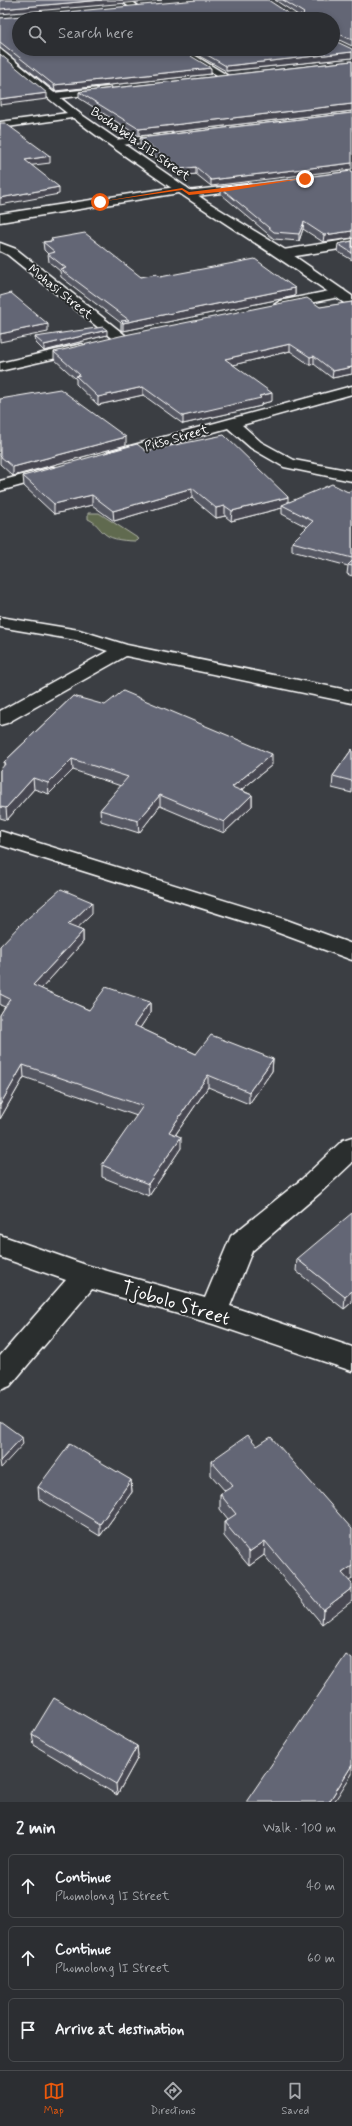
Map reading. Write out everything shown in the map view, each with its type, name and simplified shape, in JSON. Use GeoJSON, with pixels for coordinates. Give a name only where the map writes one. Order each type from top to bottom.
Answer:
{"type":"FeatureCollection","features":[{"type":"Feature","properties":{"kind":"street"},"geometry":{"type":"LineString","coordinates":[[122,4],[138,6]]}},
{"type":"Feature","properties":{"kind":"street","name":"Bochabela III Street"},"geometry":{"type":"LineString","coordinates":[[0,52],[75,115],[352,302]]}},
{"type":"Feature","properties":{"kind":"street"},"geometry":{"type":"LineString","coordinates":[[191,56],[229,77],[210,79]]}},
{"type":"Feature","properties":{"kind":"street"},"geometry":{"type":"LineString","coordinates":[[53,96],[116,89]]}},
{"type":"Feature","properties":{"kind":"street"},"geometry":{"type":"LineString","coordinates":[[0,126],[75,115]]}},
{"type":"Feature","properties":{"kind":"street"},"geometry":{"type":"LineString","coordinates":[[115,143],[182,135]]}},
{"type":"Feature","properties":{"kind":"street"},"geometry":{"type":"LineString","coordinates":[[0,218],[186,191],[259,186]]}},
{"type":"Feature","properties":{"kind":"street"},"geometry":{"type":"LineString","coordinates":[[283,254],[352,243]]}},
{"type":"Feature","properties":{"kind":"street","name":"Mohasi Street"},"geometry":{"type":"LineString","coordinates":[[0,247],[12,252],[120,338]]}},
{"type":"Feature","properties":{"kind":"street"},"geometry":{"type":"LineString","coordinates":[[269,307],[339,292]]}},
{"type":"Feature","properties":{"kind":"street"},"geometry":{"type":"LineString","coordinates":[[0,367],[136,335]]}},
{"type":"Feature","properties":{"kind":"street","name":"Pitso Street"},"geometry":{"type":"LineString","coordinates":[[100,458],[352,390]]}},
{"type":"Feature","properties":{"kind":"street"},"geometry":{"type":"LineString","coordinates":[[230,422],[256,445],[289,464],[352,476]]}},
{"type":"Feature","properties":{"kind":"street"},"geometry":{"type":"LineString","coordinates":[[0,486],[69,467]]}},
{"type":"Feature","properties":{"kind":"street"},"geometry":{"type":"LineString","coordinates":[[0,622],[79,635],[123,650],[352,697]]}},
{"type":"Feature","properties":{"kind":"street"},"geometry":{"type":"LineString","coordinates":[[0,719],[123,650]]}},
{"type":"Feature","properties":{"kind":"street"},"geometry":{"type":"LineString","coordinates":[[0,838],[276,924],[352,952]]}},
{"type":"Feature","properties":{"kind":"street"},"geometry":{"type":"LineString","coordinates":[[213,1312],[241,1244],[311,1186],[352,1147]]}},
{"type":"Feature","properties":{"kind":"street","name":"Tjobolo Street"},"geometry":{"type":"LineString","coordinates":[[0,1246],[86,1276],[213,1312],[352,1360]]}},
{"type":"Feature","properties":{"kind":"street"},"geometry":{"type":"LineString","coordinates":[[0,1377],[86,1276]]}},
{"type":"Feature","properties":{"kind":"green space"},"geometry":{"type":"Polygon","coordinates":[[[88,513],[99,513],[139,539],[137,541],[124,540],[108,536],[88,519],[88,513]]]}},
{"type":"Feature","properties":{"kind":"building"},"geometry":{"type":"Polygon","coordinates":[[[0,0],[102,0],[0,9],[0,0]]]}},
{"type":"Feature","properties":{"kind":"building"},"geometry":{"type":"Polygon","coordinates":[[[197,0],[268,0],[286,12],[66,12],[197,0]]]}},
{"type":"Feature","properties":{"kind":"building"},"geometry":{"type":"Polygon","coordinates":[[[283,0],[352,0],[352,40],[340,34],[340,12],[302,12],[283,0]]]}},
{"type":"Feature","properties":{"kind":"building"},"geometry":{"type":"Polygon","coordinates":[[[12,17],[12,52],[0,42],[0,18],[12,17]]]}},
{"type":"Feature","properties":{"kind":"building"},"geometry":{"type":"Polygon","coordinates":[[[340,43],[352,49],[352,52],[340,53],[340,43]]]}},
{"type":"Feature","properties":{"kind":"building"},"geometry":{"type":"Polygon","coordinates":[[[0,54],[47,93],[0,99],[0,54]]]}},
{"type":"Feature","properties":{"kind":"building"},"geometry":{"type":"Polygon","coordinates":[[[18,56],[191,56],[211,68],[54,85],[18,56]]]}},
{"type":"Feature","properties":{"kind":"building"},"geometry":{"type":"Polygon","coordinates":[[[209,56],[316,56],[226,66],[209,56]]]}},
{"type":"Feature","properties":{"kind":"building"},"geometry":{"type":"Polygon","coordinates":[[[352,61],[352,104],[139,129],[79,92],[352,61]]]}},
{"type":"Feature","properties":{"kind":"building"},"geometry":{"type":"Polygon","coordinates":[[[352,113],[352,163],[211,180],[196,167],[181,169],[140,138],[352,113]]]}},
{"type":"Feature","properties":{"kind":"building"},"geometry":{"type":"Polygon","coordinates":[[[0,123],[5,123],[50,156],[25,160],[59,187],[0,198],[0,123]]]}},
{"type":"Feature","properties":{"kind":"building"},"geometry":{"type":"Polygon","coordinates":[[[352,171],[352,231],[324,235],[304,222],[299,234],[274,232],[221,188],[352,171]]]}},
{"type":"Feature","properties":{"kind":"building"},"geometry":{"type":"Polygon","coordinates":[[[85,233],[141,277],[156,274],[160,277],[255,259],[295,288],[123,323],[121,321],[129,320],[60,269],[66,268],[48,254],[55,252],[43,242],[53,241],[51,239],[85,233]]]}},
{"type":"Feature","properties":{"kind":"building"},"geometry":{"type":"Polygon","coordinates":[[[352,241],[352,253],[338,244],[352,241]]]}},
{"type":"Feature","properties":{"kind":"building"},"geometry":{"type":"Polygon","coordinates":[[[11,293],[48,324],[0,334],[0,296],[11,293]]]}},
{"type":"Feature","properties":{"kind":"building"},"geometry":{"type":"Polygon","coordinates":[[[307,298],[320,307],[352,302],[352,367],[333,371],[314,356],[310,357],[290,344],[225,359],[272,393],[259,396],[261,398],[183,416],[143,387],[98,397],[76,376],[80,375],[54,352],[120,336],[307,298]]]}},
{"type":"Feature","properties":{"kind":"building"},"geometry":{"type":"Polygon","coordinates":[[[103,327],[107,330],[44,345],[35,337],[103,327]]]}},
{"type":"Feature","properties":{"kind":"building"},"geometry":{"type":"Polygon","coordinates":[[[60,389],[126,437],[13,467],[0,456],[0,399],[60,389]]]}},
{"type":"Feature","properties":{"kind":"building"},"geometry":{"type":"Polygon","coordinates":[[[224,435],[288,497],[232,511],[225,506],[216,508],[192,488],[113,511],[92,495],[54,504],[23,476],[137,444],[146,451],[224,435]]]}},
{"type":"Feature","properties":{"kind":"building"},"geometry":{"type":"Polygon","coordinates":[[[332,484],[348,492],[352,490],[352,558],[292,542],[313,521],[282,505],[332,484]]]}},
{"type":"Feature","properties":{"kind":"building"},"geometry":{"type":"Polygon","coordinates":[[[123,691],[272,754],[232,787],[252,795],[224,822],[160,795],[138,821],[100,810],[128,777],[72,759],[48,783],[33,778],[6,808],[0,807],[0,770],[6,763],[4,762],[73,696],[105,705],[123,691]]]}},
{"type":"Feature","properties":{"kind":"building"},"geometry":{"type":"Polygon","coordinates":[[[352,749],[352,781],[333,776],[352,749]]]}},
{"type":"Feature","properties":{"kind":"building"},"geometry":{"type":"Polygon","coordinates":[[[61,889],[92,902],[68,925],[83,931],[33,985],[89,1010],[106,987],[150,1002],[134,1025],[196,1054],[211,1035],[273,1059],[249,1092],[208,1075],[169,1132],[181,1137],[148,1184],[102,1165],[143,1106],[23,1065],[0,1105],[0,1015],[10,999],[0,994],[0,946],[20,925],[61,889]]]}},
{"type":"Feature","properties":{"kind":"building"},"geometry":{"type":"Polygon","coordinates":[[[352,1213],[352,1291],[345,1297],[297,1259],[352,1213]]]}},
{"type":"Feature","properties":{"kind":"building"},"geometry":{"type":"Polygon","coordinates":[[[0,1421],[22,1437],[0,1461],[0,1421]]]}},
{"type":"Feature","properties":{"kind":"building"},"geometry":{"type":"Polygon","coordinates":[[[248,1435],[257,1446],[271,1437],[352,1529],[352,1566],[342,1573],[352,1584],[352,1588],[323,1610],[265,1541],[249,1552],[224,1522],[236,1514],[220,1494],[233,1486],[211,1461],[248,1435]]]}},
{"type":"Feature","properties":{"kind":"building"},"geometry":{"type":"Polygon","coordinates":[[[70,1444],[131,1480],[100,1524],[38,1487],[70,1444]]]}},
{"type":"Feature","properties":{"kind":"building"},"geometry":{"type":"Polygon","coordinates":[[[346,1655],[352,1659],[352,1765],[329,1802],[246,1802],[346,1655]]]}},
{"type":"Feature","properties":{"kind":"building"},"geometry":{"type":"Polygon","coordinates":[[[54,1698],[137,1746],[116,1784],[32,1734],[54,1698]]]}},
{"type":"Feature","properties":{"kind":"route"},"geometry":{"type":"LineString","coordinates":[[100,202],[182,189],[189,194],[305,179]]}}]}
